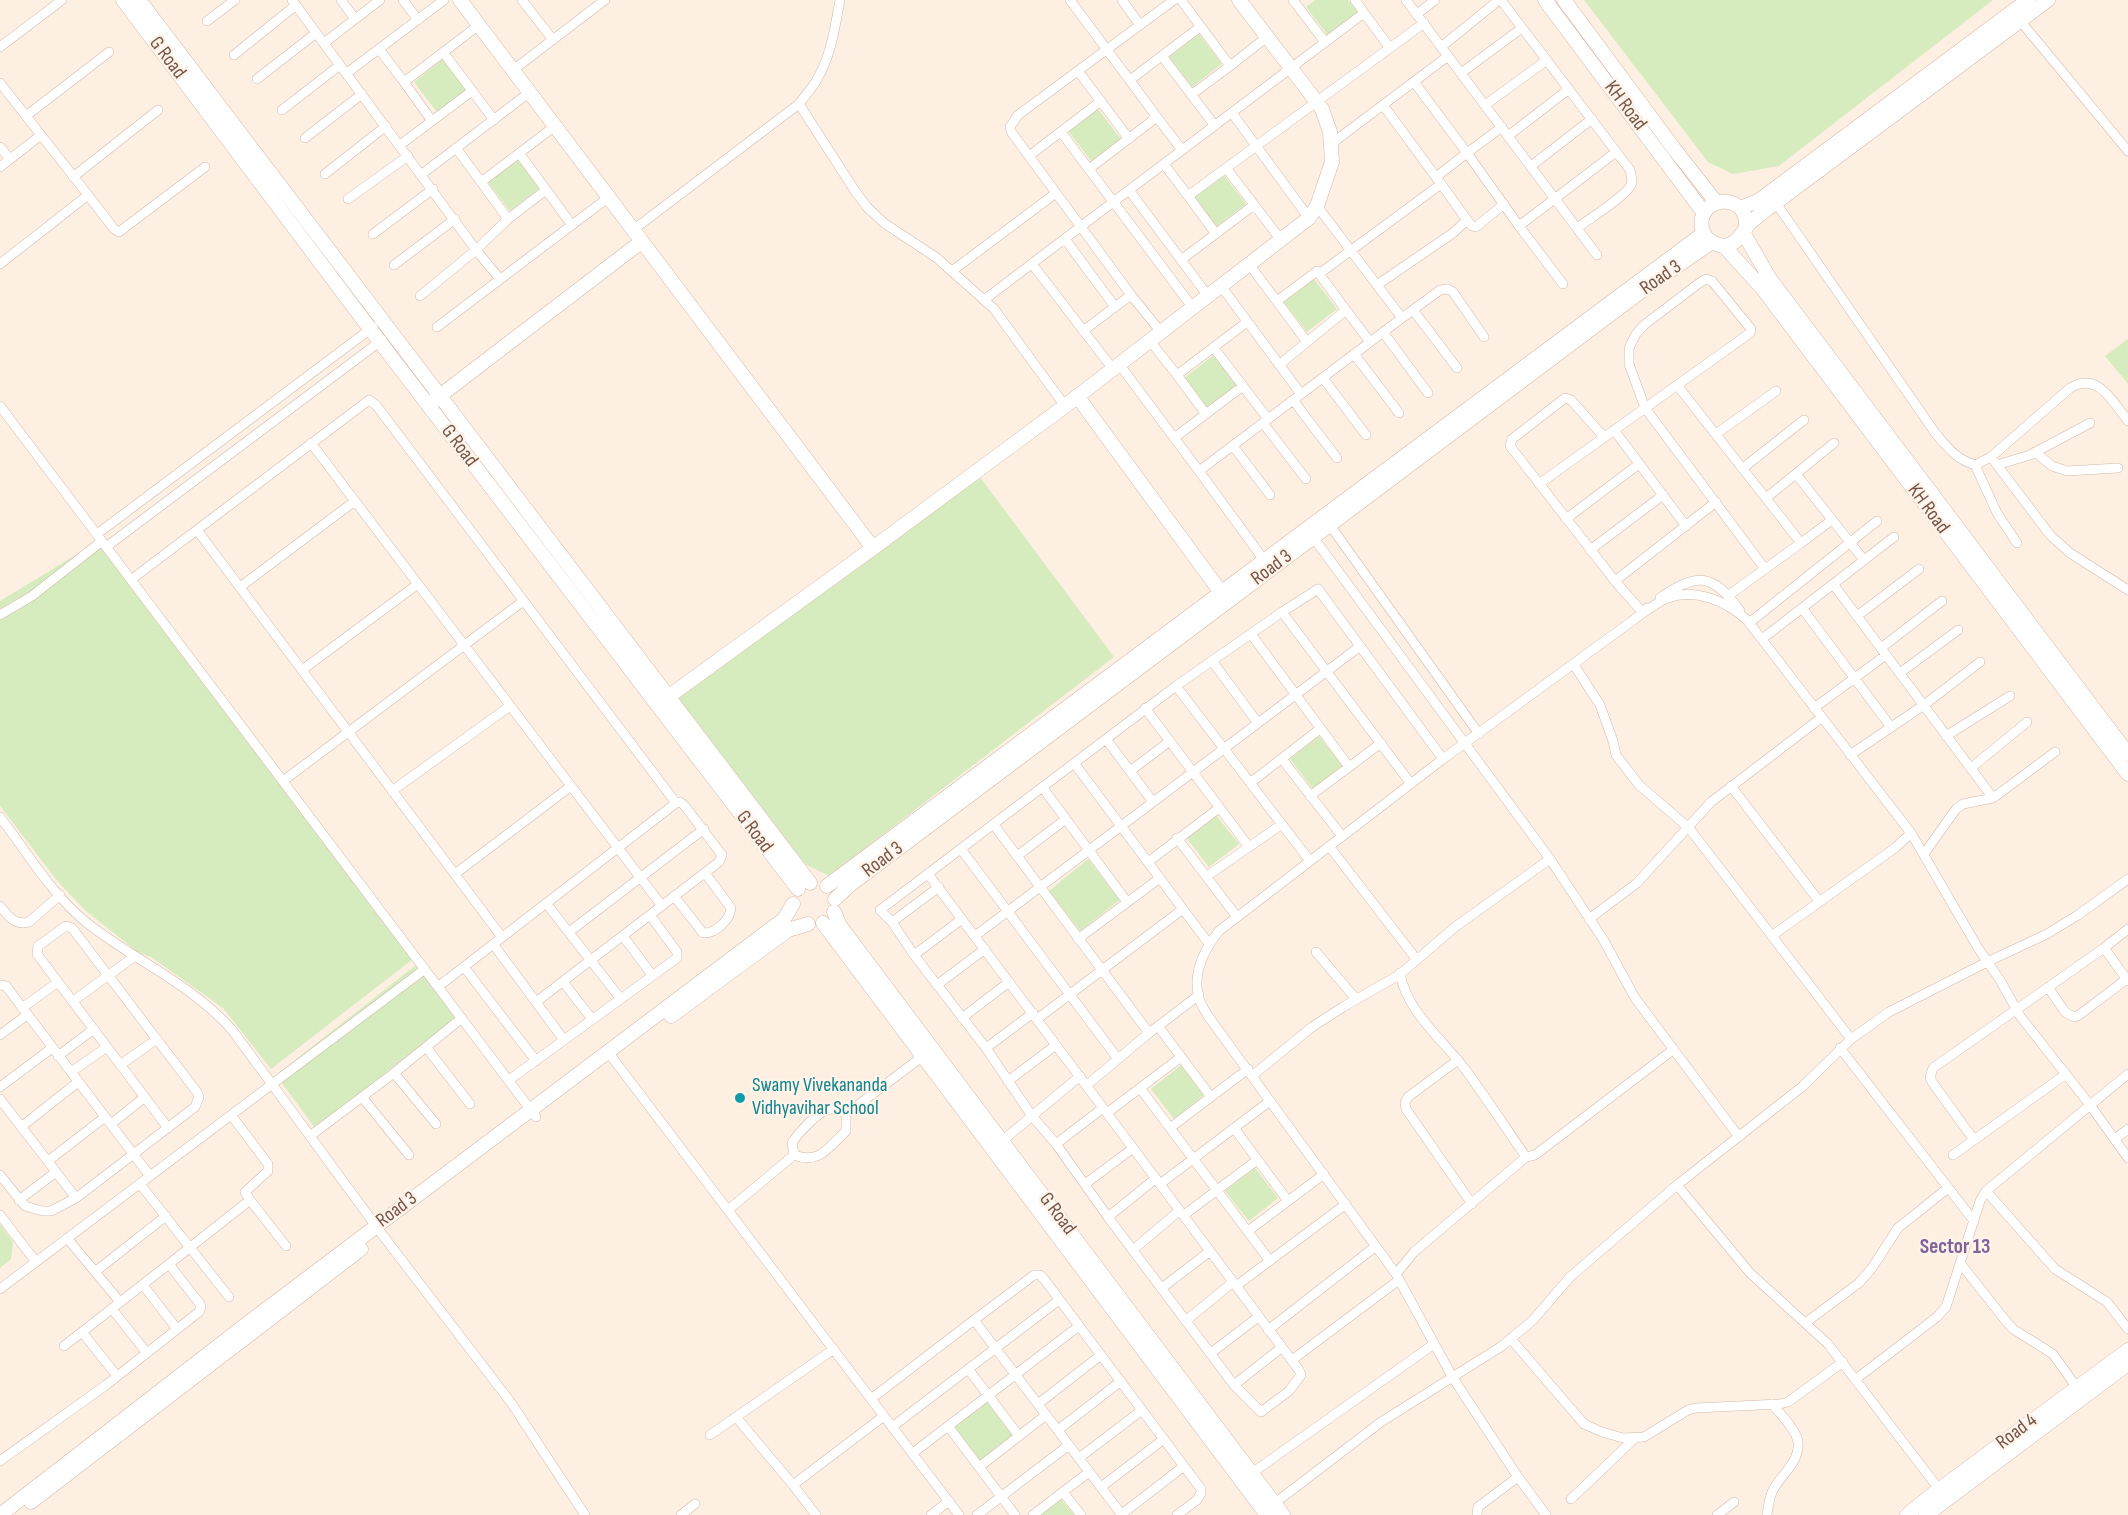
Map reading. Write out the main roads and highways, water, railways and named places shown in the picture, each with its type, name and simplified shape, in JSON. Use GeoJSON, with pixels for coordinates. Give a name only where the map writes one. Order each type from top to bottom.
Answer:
{"type":"FeatureCollection","features":[{"type":"Feature","properties":{"kind":"place","name":"Swamy Vivekananda Vidhyavihar School"},"geometry":{"type":"Point","coordinates":[740,1098]}},
{"type":"Feature","properties":{"kind":"district","name":"Sector 13"},"geometry":{"type":"Point","coordinates":[1955,1248]}}]}
